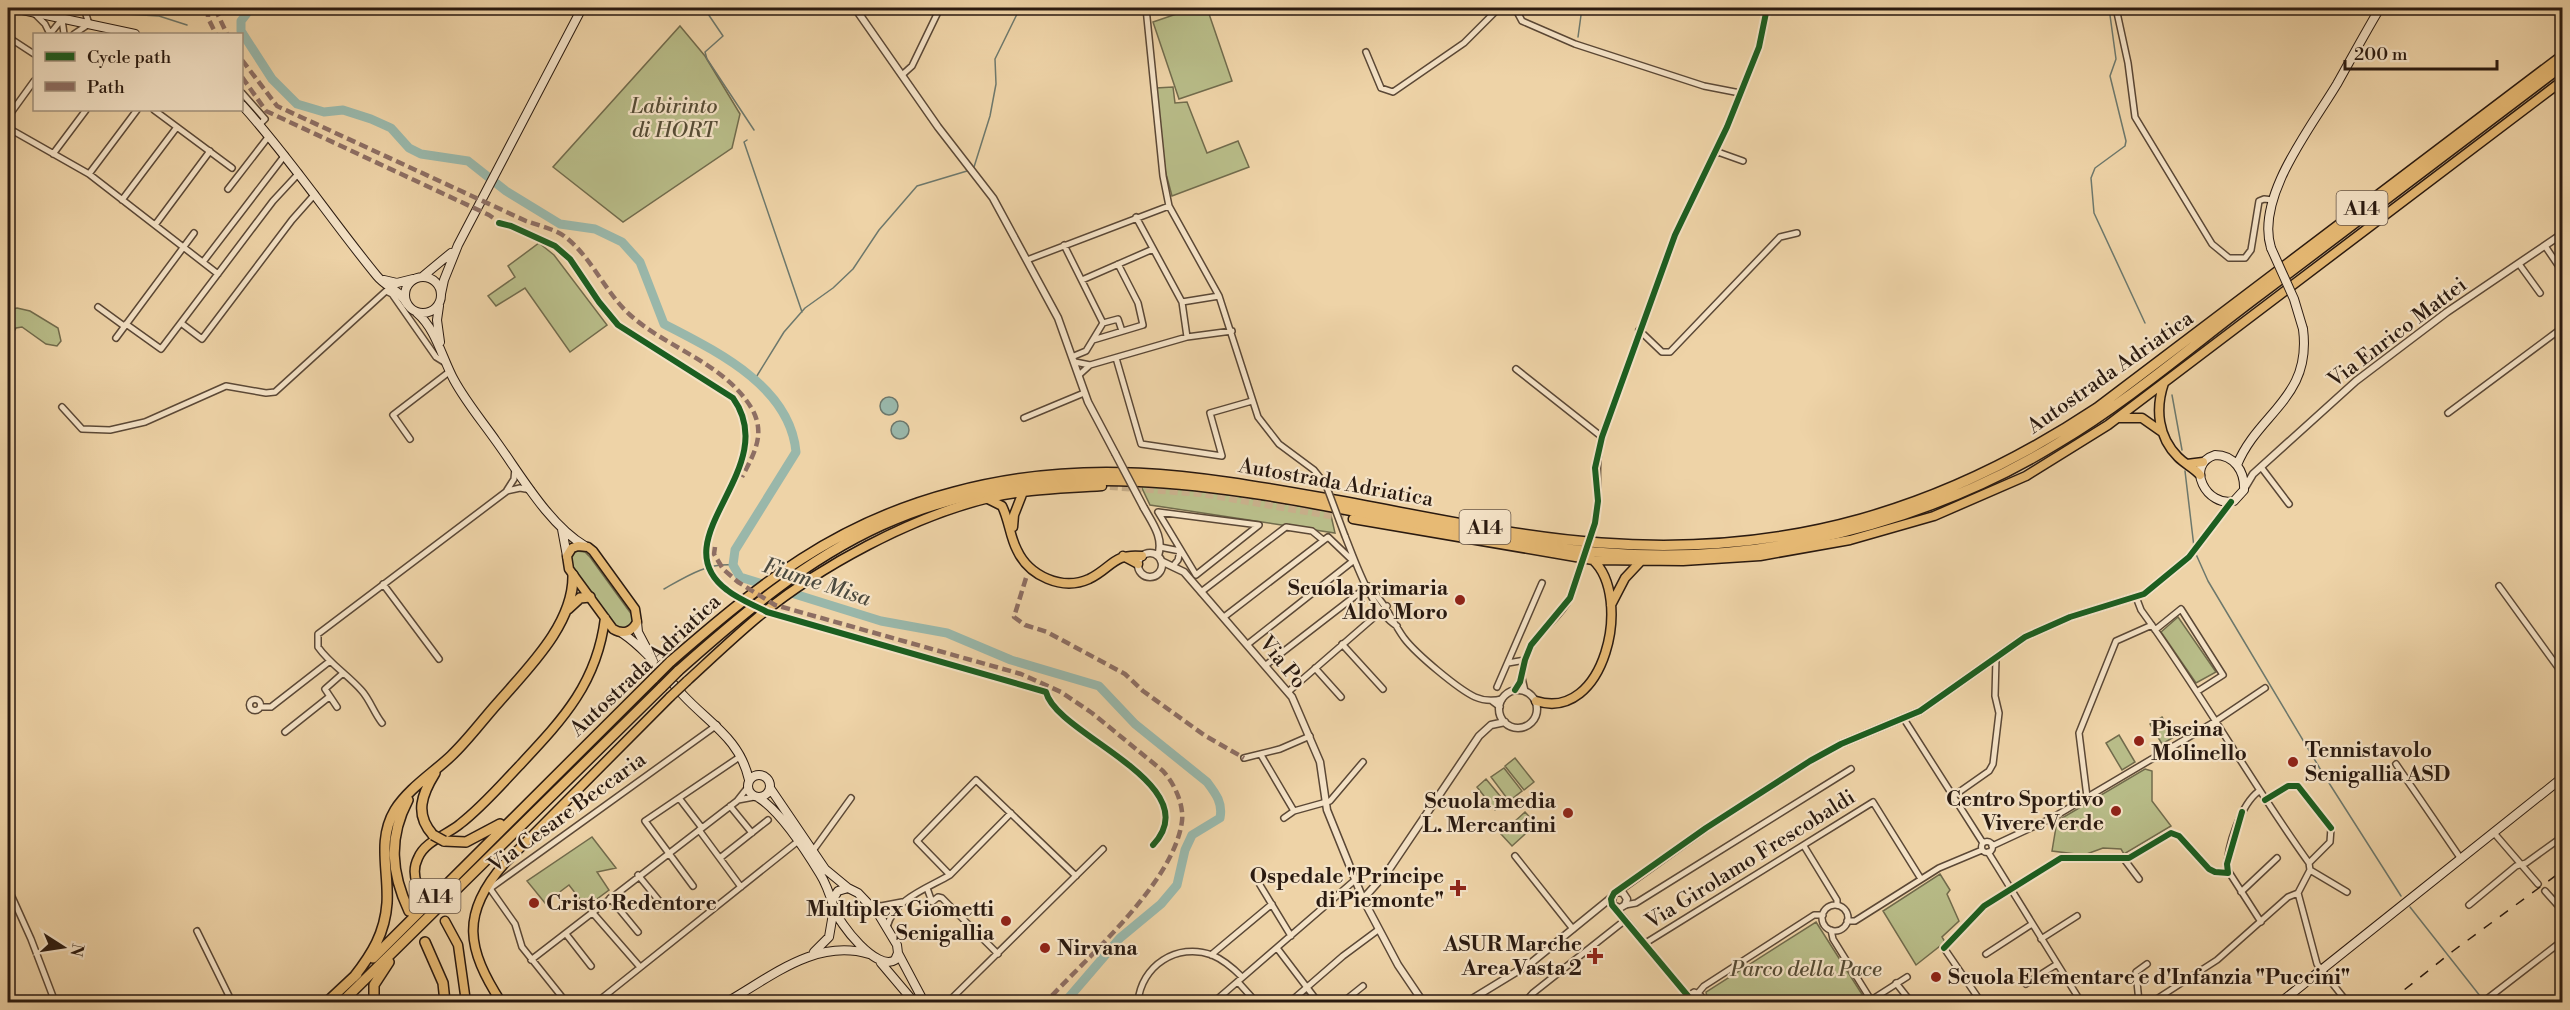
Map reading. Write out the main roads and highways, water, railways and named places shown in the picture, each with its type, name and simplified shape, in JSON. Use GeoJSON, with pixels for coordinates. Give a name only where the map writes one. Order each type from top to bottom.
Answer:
{"type":"FeatureCollection","features":[{"type":"Feature","properties":{"kind":"highway","name":"Autostrada Adriatica"},"geometry":{"type":"LineString","coordinates":[[342,1002],[678,671],[748,610],[811,565],[878,527],[933,506],[1026,485],[1103,479],[1221,489],[1534,544],[1599,552],[1658,554],[1762,549],[1849,531],[1962,493],[2059,443],[2562,56]]}},
{"type":"Feature","properties":{"kind":"highway","name":"Autostrada Adriatica"},"geometry":{"type":"LineString","coordinates":[[2163,364],[2562,66]]}},
{"type":"Feature","properties":{"kind":"highway","name":"Autostrada Adriatica"},"geometry":{"type":"LineString","coordinates":[[327,1002],[670,662],[737,604],[798,559],[885,515],[955,491],[1026,477],[1104,471],[1161,473],[1204,478],[1536,536],[1600,543],[1659,546],[1759,541],[1847,524],[1892,512],[1961,485],[2018,458],[2152,373]]}},
{"type":"Feature","properties":{"kind":"highway"},"geometry":{"type":"LineString","coordinates":[[561,618],[573,588],[573,575]]}},
{"type":"Feature","properties":{"kind":"highway"},"geometry":{"type":"LineString","coordinates":[[354,977],[378,944],[384,923],[387,896],[384,847],[387,830],[396,808],[459,747],[541,652],[574,601],[590,597]]}},
{"type":"Feature","properties":{"kind":"highway"},"geometry":{"type":"LineString","coordinates":[[441,764],[421,800],[422,818],[433,835],[454,843],[478,838],[515,814]]}},
{"type":"Feature","properties":{"kind":"highway"},"geometry":{"type":"LineString","coordinates":[[409,911],[396,878],[394,846],[398,822],[414,790]]}},
{"type":"Feature","properties":{"kind":"highway"},"geometry":{"type":"LineString","coordinates":[[374,1002],[373,993],[378,976],[410,934]]}},
{"type":"Feature","properties":{"kind":"highway"},"geometry":{"type":"LineString","coordinates":[[424,942],[443,983],[445,1002]]}},
{"type":"Feature","properties":{"kind":"main road"},"geometry":{"type":"LineString","coordinates":[[13,8],[130,33]]}},
{"type":"Feature","properties":{"kind":"main road"},"geometry":{"type":"LineString","coordinates":[[582,8],[458,245],[444,280],[437,320],[437,338],[449,372],[515,467],[561,528],[593,551],[635,609],[639,632],[651,657]]}},
{"type":"Feature","properties":{"kind":"main road"},"geometry":{"type":"LineString","coordinates":[[2116,419],[2142,418],[2162,432],[2178,457],[2200,475],[2207,492],[2218,501],[2231,502],[2240,497],[2244,490],[2239,468],[2244,450],[2275,413],[2299,375],[2303,356],[2303,329],[2294,299],[2271,248],[2267,229],[2273,200],[2314,120],[2380,8]]}},
{"type":"Feature","properties":{"kind":"main road"},"geometry":{"type":"LineString","coordinates":[[1353,519],[1593,560],[1641,561],[1760,556],[1850,540],[1934,516],[2026,476],[2116,419],[2562,81]]}},
{"type":"Feature","properties":{"kind":"main road"},"geometry":{"type":"LineString","coordinates":[[244,108],[270,136],[379,278],[404,298],[407,304],[428,324],[437,338],[449,372]]}},
{"type":"Feature","properties":{"kind":"main road"},"geometry":{"type":"LineString","coordinates":[[407,304],[406,289],[442,263],[458,245]]}},
{"type":"Feature","properties":{"kind":"main road"},"geometry":{"type":"LineString","coordinates":[[379,278],[397,283],[420,277],[433,280],[441,299]]}},
{"type":"Feature","properties":{"kind":"main road"},"geometry":{"type":"LineString","coordinates":[[417,313],[433,311],[441,299]]}},
{"type":"Feature","properties":{"kind":"main road"},"geometry":{"type":"LineString","coordinates":[[2162,432],[2158,407],[2164,382]]}},
{"type":"Feature","properties":{"kind":"main road"},"geometry":{"type":"LineString","coordinates":[[2141,401],[2151,402],[2158,407]]}},
{"type":"Feature","properties":{"kind":"main road"},"geometry":{"type":"LineString","coordinates":[[2141,401],[2142,418]]}},
{"type":"Feature","properties":{"kind":"main road"},"geometry":{"type":"LineString","coordinates":[[2187,464],[2203,462],[2210,456],[2225,456],[2244,450]]}},
{"type":"Feature","properties":{"kind":"main road"},"geometry":{"type":"LineString","coordinates":[[2225,456],[2239,468]]}},
{"type":"Feature","properties":{"kind":"main road"},"geometry":{"type":"LineString","coordinates":[[2200,475],[2203,462]]}},
{"type":"Feature","properties":{"kind":"main road"},"geometry":{"type":"LineString","coordinates":[[501,1002],[479,966],[472,945],[472,927],[482,893],[504,864],[670,697],[760,616],[824,572],[891,534],[987,499],[1023,492],[1103,486]]}},
{"type":"Feature","properties":{"kind":"main road"},"geometry":{"type":"LineString","coordinates":[[1013,537],[1017,505],[1023,492]]}},
{"type":"Feature","properties":{"kind":"main road"},"geometry":{"type":"LineString","coordinates":[[1007,495],[1017,505]]}},
{"type":"Feature","properties":{"kind":"main road"},"geometry":{"type":"LineString","coordinates":[[1007,495],[1002,506],[1017,550],[1042,577],[1065,583],[1088,579],[1123,556],[1144,558]]}},
{"type":"Feature","properties":{"kind":"main road"},"geometry":{"type":"LineString","coordinates":[[987,499],[1002,506]]}},
{"type":"Feature","properties":{"kind":"main road"},"geometry":{"type":"LineString","coordinates":[[561,528],[567,566],[605,618],[651,657],[691,703],[717,725],[743,759],[759,775],[768,780],[770,788],[828,874],[869,903],[887,927],[924,1002]]}},
{"type":"Feature","properties":{"kind":"main road"},"geometry":{"type":"LineString","coordinates":[[567,556],[575,546],[585,546]]}},
{"type":"Feature","properties":{"kind":"main road"},"geometry":{"type":"LineString","coordinates":[[1537,711],[1577,695],[1597,675],[1607,643],[1611,605],[1605,576],[1593,560]]}},
{"type":"Feature","properties":{"kind":"main road"},"geometry":{"type":"LineString","coordinates":[[1605,576],[1609,568],[1619,561]]}},
{"type":"Feature","properties":{"kind":"main road"},"geometry":{"type":"LineString","coordinates":[[1619,561],[1625,578]]}},
{"type":"Feature","properties":{"kind":"main road"},"geometry":{"type":"LineString","coordinates":[[1611,605],[1625,578],[1641,561]]}},
{"type":"Feature","properties":{"kind":"main road"},"geometry":{"type":"LineString","coordinates":[[424,896],[415,877],[415,867],[422,852],[473,812],[563,719],[586,685],[601,643],[605,618]]}},
{"type":"Feature","properties":{"kind":"main road"},"geometry":{"type":"LineString","coordinates":[[601,643],[619,632],[632,630],[637,622]]}},
{"type":"Feature","properties":{"kind":"main road"},"geometry":{"type":"LineString","coordinates":[[1536,701],[1550,704]]}},
{"type":"Feature","properties":{"kind":"main road"},"geometry":{"type":"LineString","coordinates":[[743,759],[748,783],[757,797],[772,808],[797,842],[819,873],[833,899],[834,908],[829,937],[811,955]]}},
{"type":"Feature","properties":{"kind":"main road"},"geometry":{"type":"LineString","coordinates":[[748,783],[759,775]]}},
{"type":"Feature","properties":{"kind":"main road"},"geometry":{"type":"LineString","coordinates":[[2281,1002],[2562,778]]}},
{"type":"Feature","properties":{"kind":"main road"},"geometry":{"type":"LineString","coordinates":[[757,797],[766,795],[770,788]]}},
{"type":"Feature","properties":{"kind":"main road"},"geometry":{"type":"LineString","coordinates":[[833,899],[838,891],[848,888]]}},
{"type":"Feature","properties":{"kind":"main road"},"geometry":{"type":"LineString","coordinates":[[834,908],[857,941],[880,962],[914,1002]]}},
{"type":"Feature","properties":{"kind":"main road"},"geometry":{"type":"LineString","coordinates":[[446,921],[458,945],[466,1002]]}},
{"type":"Feature","properties":{"kind":"main road"},"geometry":{"type":"LineString","coordinates":[[727,1002],[811,955],[840,948],[871,955]]}},
{"type":"Feature","properties":{"kind":"main road"},"geometry":{"type":"LineString","coordinates":[[880,962],[892,963],[898,953]]}},
{"type":"Feature","properties":{"kind":"waterway"},"geometry":{"type":"LineString","coordinates":[[70,8],[83,11]]}},
{"type":"Feature","properties":{"kind":"waterway","name":"Fiume Misa"},"geometry":{"type":"LineString","coordinates":[[242,33],[241,21],[251,8]]}},
{"type":"Feature","properties":{"kind":"waterway"},"geometry":{"type":"LineString","coordinates":[[704,8],[723,36],[705,52],[707,59],[754,130]]}},
{"type":"Feature","properties":{"kind":"waterway"},"geometry":{"type":"LineString","coordinates":[[974,167],[990,116],[996,84],[995,59],[1020,8]]}},
{"type":"Feature","properties":{"kind":"waterway"},"geometry":{"type":"LineString","coordinates":[[1578,37],[1582,8]]}},
{"type":"Feature","properties":{"kind":"waterway"},"geometry":{"type":"LineString","coordinates":[[2109,8],[2116,59],[2110,76],[2126,141],[2125,146],[2095,168],[2091,178],[2094,213],[2145,323]]}},
{"type":"Feature","properties":{"kind":"waterway"},"geometry":{"type":"LineString","coordinates":[[90,12],[159,16],[187,25]]}},
{"type":"Feature","properties":{"kind":"waterway","name":"Fiume Misa"},"geometry":{"type":"LineString","coordinates":[[243,34],[272,79],[297,104],[324,112],[343,110],[371,119],[391,128],[409,148],[421,154],[468,161],[506,191],[560,224],[595,229],[622,242],[640,262],[664,324],[727,359],[765,390],[780,408],[791,429],[796,452],[735,550],[733,565],[740,577],[881,621],[947,633],[1011,660],[1099,686],[1135,724],[1207,782],[1220,803],[1220,818],[1192,835],[1185,850],[1177,885],[1161,904],[1120,938],[1065,1002]]}},
{"type":"Feature","properties":{"kind":"waterway"},"geometry":{"type":"LineString","coordinates":[[747,140],[744,142],[802,312]]}},
{"type":"Feature","properties":{"kind":"waterway"},"geometry":{"type":"LineString","coordinates":[[755,379],[784,332],[805,308],[833,288],[853,269],[879,230],[917,186],[967,171]]}},
{"type":"Feature","properties":{"kind":"waterway"},"geometry":{"type":"LineString","coordinates":[[2172,395],[2182,450]]}},
{"type":"Feature","properties":{"kind":"waterway"},"geometry":{"type":"LineString","coordinates":[[2185,471],[2194,547]]}},
{"type":"Feature","properties":{"kind":"waterway"},"geometry":{"type":"LineString","coordinates":[[2195,552],[2208,581],[2322,772],[2401,896]]}},
{"type":"Feature","properties":{"kind":"waterway"},"geometry":{"type":"LineString","coordinates":[[664,589],[706,568],[733,565]]}},
{"type":"Feature","properties":{"kind":"waterway"},"geometry":{"type":"LineString","coordinates":[[2410,907],[2484,1001]]}},
{"type":"Feature","properties":{"kind":"tunnel"},"geometry":{"type":"LineString","coordinates":[[1110,486],[1201,493],[1353,519]]}},
{"type":"Feature","properties":{"kind":"railway"},"geometry":{"type":"LineString","coordinates":[[2389,1002],[2453,951],[2562,871]]}},
{"type":"Feature","properties":{"kind":"place","name":"Scuola primaria Aldo Moro"},"geometry":{"type":"Point","coordinates":[1460,600]}},
{"type":"Feature","properties":{"kind":"place","name":"Piscina Molinello"},"geometry":{"type":"Point","coordinates":[2139,741]}},
{"type":"Feature","properties":{"kind":"place","name":"Tennistavolo Senigallia ASD"},"geometry":{"type":"Point","coordinates":[2293,762]}},
{"type":"Feature","properties":{"kind":"place","name":"Centro Sportivo VivereVerde"},"geometry":{"type":"Point","coordinates":[2116,811]}},
{"type":"Feature","properties":{"kind":"place","name":"Scuola media L. Mercantini"},"geometry":{"type":"Point","coordinates":[1568,813]}},
{"type":"Feature","properties":{"kind":"place","name":"Ospedale \"Principe di Piemonte\""},"geometry":{"type":"Point","coordinates":[1458,888]}},
{"type":"Feature","properties":{"kind":"place","name":"Cristo Redentore"},"geometry":{"type":"Point","coordinates":[534,903]}},
{"type":"Feature","properties":{"kind":"place","name":"Multiplex Giometti Senigallia"},"geometry":{"type":"Point","coordinates":[1006,921]}},
{"type":"Feature","properties":{"kind":"place","name":"Nirvana"},"geometry":{"type":"Point","coordinates":[1045,948]}},
{"type":"Feature","properties":{"kind":"place","name":"ASUR Marche Area Vasta 2"},"geometry":{"type":"Point","coordinates":[1595,956]}},
{"type":"Feature","properties":{"kind":"place","name":"Scuola Elementare e d'Infanzia \"Puccini\""},"geometry":{"type":"Point","coordinates":[1936,977]}},
{"type":"Feature","properties":{"kind":"park label","name":"Labirinto di HORT"},"geometry":{"type":"Point","coordinates":[674,118]}},
{"type":"Feature","properties":{"kind":"park label","name":"Parco della Pace"},"geometry":{"type":"Point","coordinates":[1806,969]}}]}
